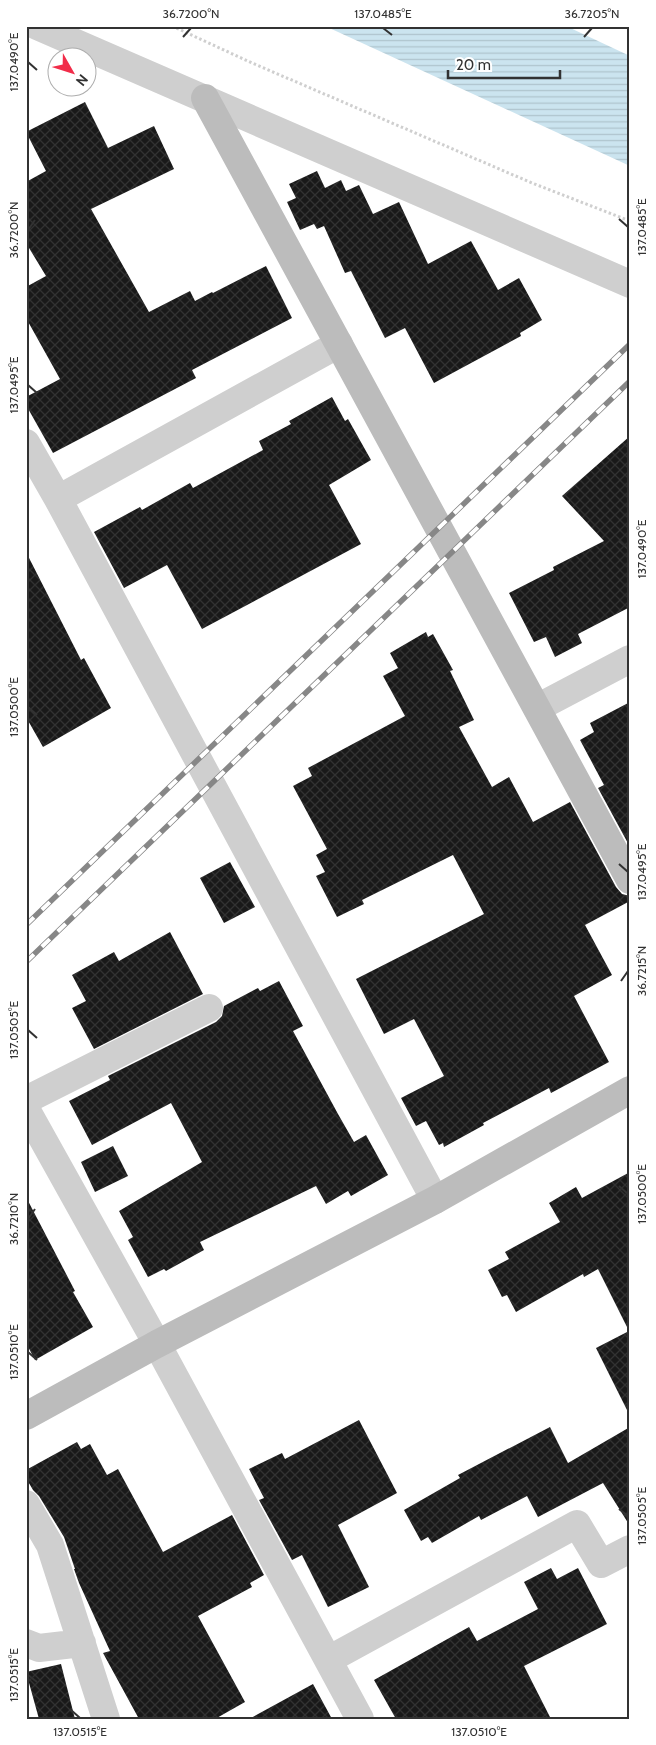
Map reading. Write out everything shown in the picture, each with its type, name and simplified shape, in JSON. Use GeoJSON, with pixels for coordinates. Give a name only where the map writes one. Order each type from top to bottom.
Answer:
{"type":"FeatureCollection","features":[{"type":"Feature","properties":{"kind":"street"},"geometry":{"type":"LineString","coordinates":[[36,26],[630,284]]}},
{"type":"Feature","properties":{"kind":"street"},"geometry":{"type":"LineString","coordinates":[[205,98],[630,880]]}},
{"type":"Feature","properties":{"kind":"street"},"geometry":{"type":"LineString","coordinates":[[58,499],[339,344]]}},
{"type":"Feature","properties":{"kind":"street"},"geometry":{"type":"LineString","coordinates":[[26,443],[58,499],[435,1200]]}},
{"type":"Feature","properties":{"kind":"street"},"geometry":{"type":"LineString","coordinates":[[537,708],[630,659]]}},
{"type":"Feature","properties":{"kind":"street"},"geometry":{"type":"LineString","coordinates":[[26,1100],[209,1008]]}},
{"type":"Feature","properties":{"kind":"street"},"geometry":{"type":"LineString","coordinates":[[26,1416],[157,1344],[435,1200],[630,1090]]}},
{"type":"Feature","properties":{"kind":"street"},"geometry":{"type":"LineString","coordinates":[[26,1109],[157,1344],[360,1719]]}},
{"type":"Feature","properties":{"kind":"street"},"geometry":{"type":"LineString","coordinates":[[26,1504],[50,1545],[106,1719]]}},
{"type":"Feature","properties":{"kind":"street"},"geometry":{"type":"LineString","coordinates":[[328,1660],[578,1524],[601,1564],[630,1548]]}},
{"type":"Feature","properties":{"kind":"street"},"geometry":{"type":"LineString","coordinates":[[26,1643],[39,1648],[82,1643]]}},
{"type":"Feature","properties":{"kind":"path"},"geometry":{"type":"LineString","coordinates":[[172,26],[252,63],[532,183],[630,220]]}},
{"type":"Feature","properties":{"kind":"water"},"geometry":{"type":"Polygon","coordinates":[[[325,26],[566,26],[630,56],[630,166],[325,26]]]}},
{"type":"Feature","properties":{"kind":"building"},"geometry":{"type":"Polygon","coordinates":[[[85,102],[108,148],[154,126],[174,169],[91,209],[149,312],[190,291],[195,301],[266,266],[292,318],[192,370],[196,378],[53,453],[26,405],[26,397],[60,379],[26,318],[26,287],[46,276],[26,243],[26,182],[46,171],[26,132],[85,102]]]}},
{"type":"Feature","properties":{"kind":"building"},"geometry":{"type":"Polygon","coordinates":[[[317,171],[325,188],[341,180],[346,191],[359,185],[373,214],[399,202],[428,264],[471,241],[498,290],[519,278],[542,320],[520,333],[521,336],[434,383],[405,328],[385,338],[351,271],[345,273],[324,226],[317,229],[314,224],[300,230],[287,202],[296,198],[289,184],[317,171]]]}},
{"type":"Feature","properties":{"kind":"building"},"geometry":{"type":"Polygon","coordinates":[[[332,397],[345,421],[348,419],[371,460],[329,485],[361,544],[202,629],[167,565],[124,588],[94,532],[140,507],[142,510],[190,483],[193,488],[263,450],[259,441],[291,424],[289,421],[332,397]]]}},
{"type":"Feature","properties":{"kind":"building"},"geometry":{"type":"Polygon","coordinates":[[[630,436],[630,607],[578,634],[582,643],[555,657],[546,637],[534,642],[509,593],[554,570],[553,567],[604,541],[562,496],[630,436]]]}},
{"type":"Feature","properties":{"kind":"building"},"geometry":{"type":"Polygon","coordinates":[[[26,552],[81,660],[84,658],[111,708],[43,747],[26,717],[26,552]]]}},
{"type":"Feature","properties":{"kind":"building"},"geometry":{"type":"Polygon","coordinates":[[[426,632],[428,637],[433,634],[453,670],[450,671],[474,720],[459,727],[492,787],[509,777],[533,822],[570,802],[616,887],[622,894],[630,896],[630,901],[585,925],[612,975],[574,996],[609,1062],[551,1093],[549,1088],[483,1123],[484,1125],[444,1147],[443,1143],[439,1145],[426,1121],[416,1126],[401,1098],[444,1076],[414,1019],[384,1034],[356,979],[484,914],[453,855],[362,900],[364,904],[337,917],[316,876],[325,872],[316,855],[327,849],[293,786],[312,776],[308,768],[405,716],[383,676],[398,668],[390,653],[426,632]]]}},
{"type":"Feature","properties":{"kind":"building"},"geometry":{"type":"Polygon","coordinates":[[[630,702],[630,847],[598,788],[604,785],[580,740],[594,732],[590,723],[630,702]]]}},
{"type":"Feature","properties":{"kind":"building"},"geometry":{"type":"Polygon","coordinates":[[[230,862],[255,907],[224,923],[200,878],[230,862]]]}},
{"type":"Feature","properties":{"kind":"building"},"geometry":{"type":"Polygon","coordinates":[[[170,932],[203,994],[94,1049],[72,1008],[86,1001],[72,975],[114,952],[119,961],[170,932]]]}},
{"type":"Feature","properties":{"kind":"building"},"geometry":{"type":"Polygon","coordinates":[[[279,981],[303,1026],[293,1031],[338,1114],[354,1142],[366,1135],[388,1175],[351,1196],[348,1191],[326,1204],[316,1186],[200,1242],[204,1250],[166,1271],[164,1269],[148,1277],[128,1240],[133,1237],[119,1211],[202,1162],[171,1103],[92,1145],[69,1101],[110,1080],[108,1076],[216,1022],[222,1016],[224,1006],[258,988],[260,991],[279,981]]]}},
{"type":"Feature","properties":{"kind":"building"},"geometry":{"type":"Polygon","coordinates":[[[113,1146],[128,1176],[95,1192],[81,1162],[113,1146]]]}},
{"type":"Feature","properties":{"kind":"building"},"geometry":{"type":"Polygon","coordinates":[[[630,1172],[630,1416],[596,1348],[629,1331],[598,1269],[584,1277],[583,1274],[516,1312],[507,1295],[502,1297],[488,1270],[509,1259],[505,1252],[560,1222],[549,1203],[576,1187],[582,1198],[630,1172]]]}},
{"type":"Feature","properties":{"kind":"building"},"geometry":{"type":"Polygon","coordinates":[[[26,1197],[75,1291],[73,1292],[93,1327],[35,1360],[26,1343],[26,1197]]]}},
{"type":"Feature","properties":{"kind":"building"},"geometry":{"type":"Polygon","coordinates":[[[359,1420],[397,1493],[338,1525],[369,1587],[328,1607],[302,1555],[292,1560],[259,1500],[264,1498],[249,1469],[282,1453],[285,1459],[359,1420]]]}},
{"type":"Feature","properties":{"kind":"building"},"geometry":{"type":"Polygon","coordinates":[[[550,1427],[568,1463],[630,1427],[630,1526],[603,1483],[538,1517],[527,1496],[481,1520],[479,1516],[432,1543],[428,1537],[421,1541],[404,1510],[460,1478],[458,1475],[550,1427]]]}},
{"type":"Feature","properties":{"kind":"building"},"geometry":{"type":"Polygon","coordinates":[[[77,1442],[81,1449],[90,1444],[107,1475],[118,1469],[163,1552],[232,1515],[264,1575],[250,1583],[252,1587],[198,1616],[245,1702],[215,1719],[139,1719],[103,1653],[110,1651],[79,1583],[64,1537],[26,1478],[26,1470],[77,1442]]]}},
{"type":"Feature","properties":{"kind":"building"},"geometry":{"type":"Polygon","coordinates":[[[551,1568],[557,1579],[578,1568],[607,1624],[524,1666],[551,1719],[396,1719],[374,1680],[469,1627],[477,1641],[538,1609],[524,1582],[551,1568]]]}},
{"type":"Feature","properties":{"kind":"building"},"geometry":{"type":"Polygon","coordinates":[[[61,1664],[75,1719],[39,1719],[26,1672],[61,1664]]]}},
{"type":"Feature","properties":{"kind":"building"},"geometry":{"type":"Polygon","coordinates":[[[313,1684],[332,1719],[249,1719],[313,1684]]]}},
{"type":"Feature","properties":{"kind":"railway"},"geometry":{"type":"LineString","coordinates":[[26,925],[630,344]]}},
{"type":"Feature","properties":{"kind":"railway"},"geometry":{"type":"LineString","coordinates":[[26,962],[630,381]]}}]}
